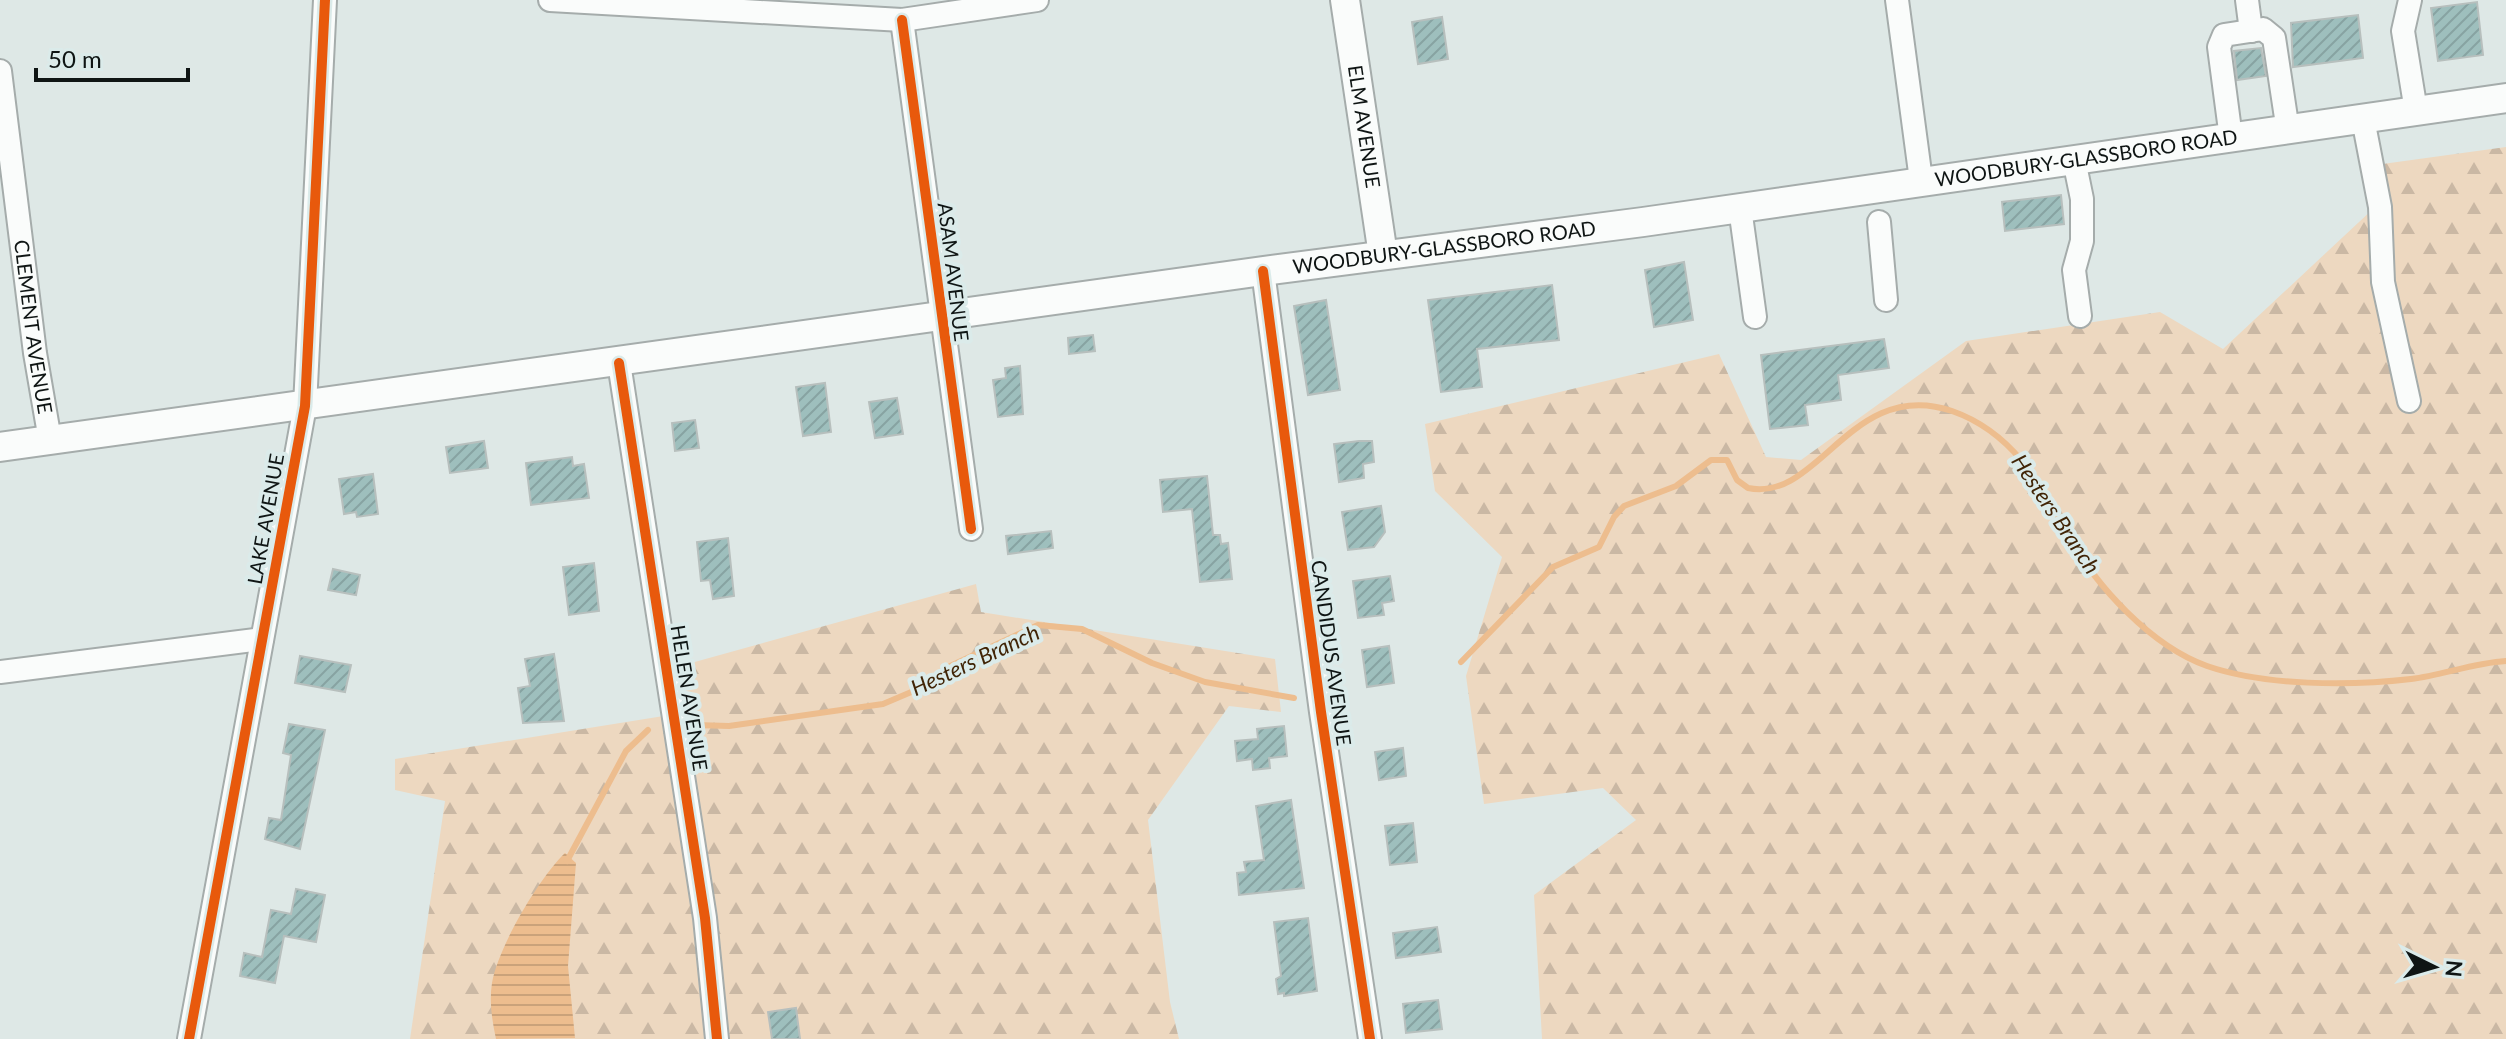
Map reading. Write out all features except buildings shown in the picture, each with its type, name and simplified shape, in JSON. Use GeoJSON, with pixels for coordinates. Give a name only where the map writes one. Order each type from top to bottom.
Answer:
{"type":"FeatureCollection","features":[{"type":"Feature","properties":{"kind":"main road","name":"ELM AVENUE"},"geometry":{"type":"LineString","coordinates":[[1345,0],[1383,255]]}},
{"type":"Feature","properties":{"kind":"main road","name":"WOODBURY-GLASSBORO ROAD"},"geometry":{"type":"LineString","coordinates":[[0,447],[1263,271],[1740,208],[2506,98]]}},
{"type":"Feature","properties":{"kind":"street","name":"LAKE AVENUE"},"geometry":{"type":"LineString","coordinates":[[189,1039],[305,406],[325,0]]}},
{"type":"Feature","properties":{"kind":"street"},"geometry":{"type":"LineString","coordinates":[[550,0],[902,20],[1037,0]]}},
{"type":"Feature","properties":{"kind":"street"},"geometry":{"type":"LineString","coordinates":[[1897,0],[1921,180]]}},
{"type":"Feature","properties":{"kind":"street"},"geometry":{"type":"LineString","coordinates":[[2247,0],[2251,31]]}},
{"type":"Feature","properties":{"kind":"street"},"geometry":{"type":"LineString","coordinates":[[2410,0],[2403,31],[2416,111]]}},
{"type":"Feature","properties":{"kind":"street","name":"ASAM AVENUE"},"geometry":{"type":"LineString","coordinates":[[902,20],[971,529]]}},
{"type":"Feature","properties":{"kind":"street"},"geometry":{"type":"LineString","coordinates":[[2231,138],[2219,47],[2224,35],[2263,29],[2274,38],[2288,131]]}},
{"type":"Feature","properties":{"kind":"street","name":"CLEMENT AVENUE"},"geometry":{"type":"LineString","coordinates":[[0,71],[35,353],[50,440]]}},
{"type":"Feature","properties":{"kind":"street"},"geometry":{"type":"LineString","coordinates":[[2363,119],[2380,207],[2383,282],[2409,401]]}},
{"type":"Feature","properties":{"kind":"street"},"geometry":{"type":"LineString","coordinates":[[2074,160],[2082,199],[2082,241],[2074,270],[2080,316]]}},
{"type":"Feature","properties":{"kind":"street"},"geometry":{"type":"LineString","coordinates":[[1740,208],[1755,317]]}},
{"type":"Feature","properties":{"kind":"street"},"geometry":{"type":"LineString","coordinates":[[1879,222],[1886,300]]}},
{"type":"Feature","properties":{"kind":"street","name":"CANDIDUS AVENUE"},"geometry":{"type":"LineString","coordinates":[[1263,271],[1317,683],[1370,1039]]}},
{"type":"Feature","properties":{"kind":"street","name":"HELEN AVENUE"},"geometry":{"type":"LineString","coordinates":[[619,363],[705,918],[717,1039]]}},
{"type":"Feature","properties":{"kind":"street"},"geometry":{"type":"LineString","coordinates":[[0,672],[262,639]]}},
{"type":"Feature","properties":{"kind":"green space"},"geometry":{"type":"Polygon","coordinates":[[[2506,147],[2506,1039],[1542,1039],[1534,895],[1636,820],[1603,788],[1484,804],[1466,676],[1502,557],[1435,491],[1425,424],[1719,354],[1766,457],[1801,460],[1966,341],[2160,312],[2223,349],[2374,208],[2368,166],[2506,147]]]}},
{"type":"Feature","properties":{"kind":"green space"},"geometry":{"type":"Polygon","coordinates":[[[976,584],[981,612],[1275,659],[1281,712],[1229,706],[1148,820],[1170,1002],[1179,1039],[410,1039],[445,801],[395,790],[395,759],[676,714],[673,668],[976,584]]]}},
{"type":"Feature","properties":{"kind":"shaded area"},"geometry":{"type":"Polygon","coordinates":[[[565,853],[576,863],[568,966],[575,1038],[496,1039],[491,997],[502,951],[543,879],[565,853]]]}},
{"type":"Feature","properties":{"kind":"waterway","name":"Hesters Branch"},"geometry":{"type":"LineString","coordinates":[[1461,662],[1553,567],[1599,547],[1614,517],[1624,506],[1676,486],[1711,460],[1727,460],[1737,480],[1748,488],[1773,488],[1796,478],[1862,424],[1888,411],[1917,405],[1952,411],[1973,420],[2008,445],[2035,478],[2080,554],[2110,594],[2146,629],[2186,657],[2230,673],[2308,683],[2411,679],[2506,661]]}},
{"type":"Feature","properties":{"kind":"waterway","name":"Hesters Branch"},"geometry":{"type":"LineString","coordinates":[[695,725],[729,726],[883,704],[916,690],[946,668],[1038,625],[1082,629],[1152,663],[1205,682],[1294,698]]}},
{"type":"Feature","properties":{"kind":"waterway","name":"Hesters Branch"},"geometry":{"type":"LineString","coordinates":[[567,861],[626,751],[648,730]]}},
{"type":"Feature","properties":{"kind":"cycle path"},"geometry":{"type":"LineString","coordinates":[[189,1039],[305,406],[325,0]]}},
{"type":"Feature","properties":{"kind":"cycle path"},"geometry":{"type":"LineString","coordinates":[[902,20],[971,529]]}},
{"type":"Feature","properties":{"kind":"cycle path"},"geometry":{"type":"LineString","coordinates":[[1263,271],[1321,712],[1370,1039]]}},
{"type":"Feature","properties":{"kind":"cycle path"},"geometry":{"type":"LineString","coordinates":[[619,363],[705,918],[717,1039]]}}]}
